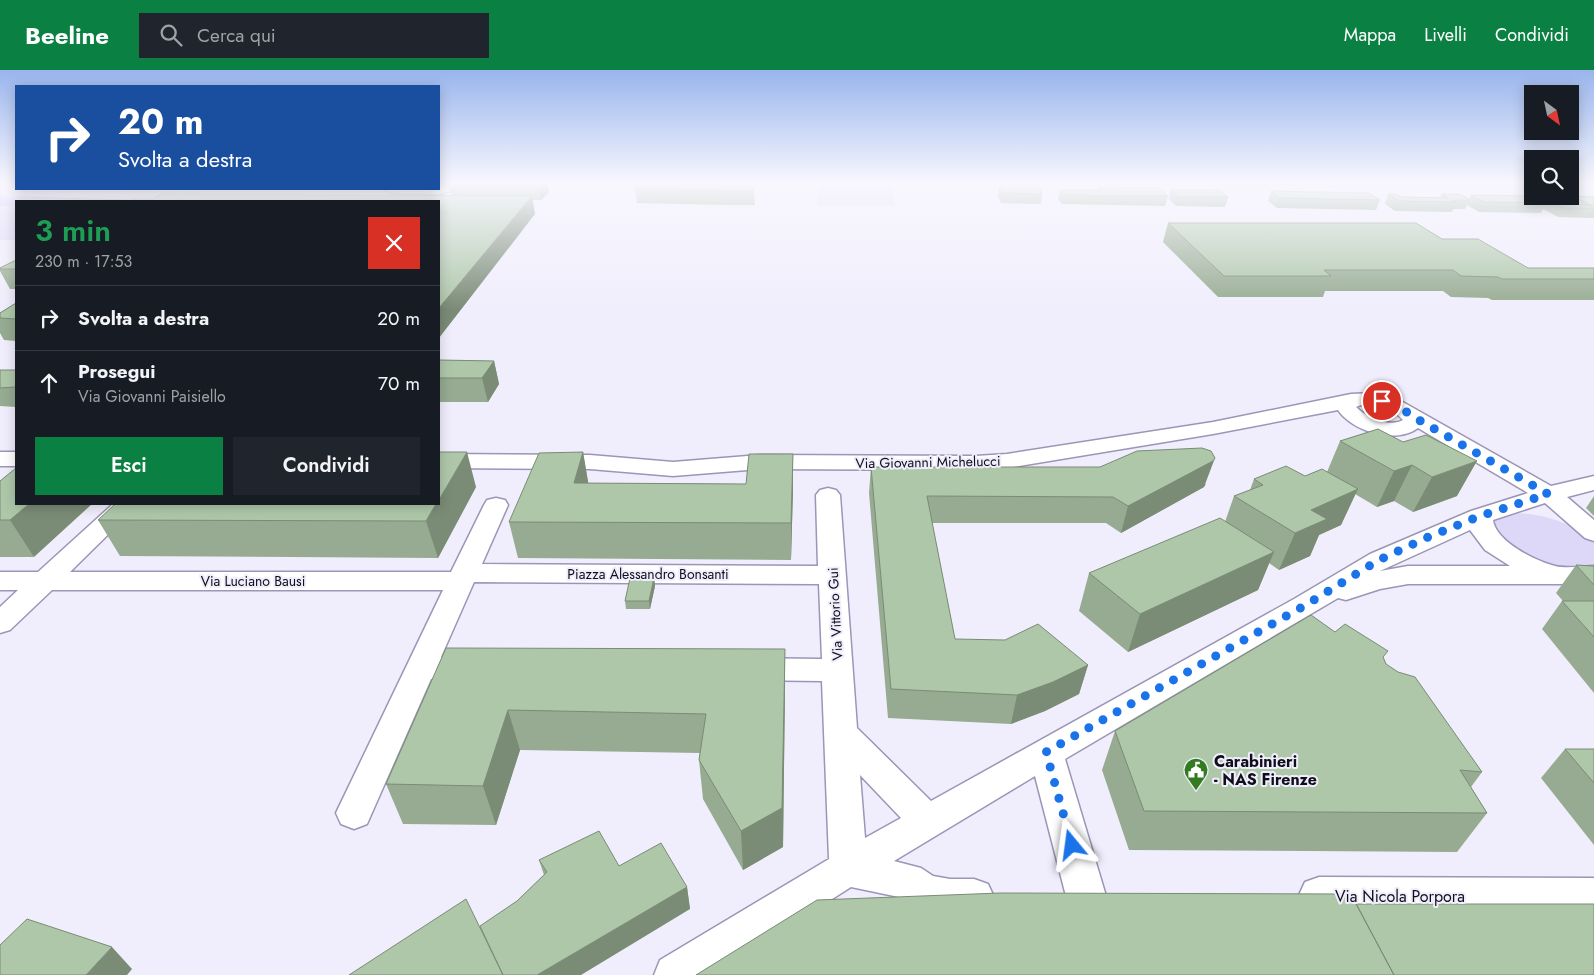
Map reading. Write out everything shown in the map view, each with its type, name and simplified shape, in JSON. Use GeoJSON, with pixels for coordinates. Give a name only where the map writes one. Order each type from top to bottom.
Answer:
{"type":"FeatureCollection","features":[{"type":"Feature","properties":{"kind":"street","name":"Via Giovanni Michelucci"},"geometry":{"type":"LineString","coordinates":[[440,461],[590,462],[673,469],[760,462],[976,463],[1007,461],[1213,428],[1361,398],[1382,401],[1400,407],[1407,422],[1378,426],[1364,422],[1294,421],[1213,428]]}},
{"type":"Feature","properties":{"kind":"street"},"geometry":{"type":"LineString","coordinates":[[1351,400],[1347,404],[1347,410],[1364,422]]}},
{"type":"Feature","properties":{"kind":"street"},"geometry":{"type":"LineString","coordinates":[[1407,422],[1464,446],[1548,494],[1594,533]]}},
{"type":"Feature","properties":{"kind":"street"},"geometry":{"type":"LineString","coordinates":[[0,459],[15,459]]}},
{"type":"Feature","properties":{"kind":"street"},"geometry":{"type":"LineString","coordinates":[[675,975],[760,920],[927,821],[1304,606],[1379,560],[1480,516],[1548,494],[1594,483]]}},
{"type":"Feature","properties":{"kind":"street","name":"Via Vittorio Gui"},"geometry":{"type":"LineString","coordinates":[[828,495],[848,869]]}},
{"type":"Feature","properties":{"kind":"street"},"geometry":{"type":"LineString","coordinates":[[0,624],[126,505]]}},
{"type":"Feature","properties":{"kind":"street"},"geometry":{"type":"LineString","coordinates":[[354,813],[496,505]]}},
{"type":"Feature","properties":{"kind":"street"},"geometry":{"type":"LineString","coordinates":[[1480,516],[1480,527],[1492,542],[1524,563],[1553,576]]}},
{"type":"Feature","properties":{"kind":"street","name":"Piazza Alessandro Bonsanti"},"geometry":{"type":"LineString","coordinates":[[463,577],[832,575]]}},
{"type":"Feature","properties":{"kind":"street"},"geometry":{"type":"LineString","coordinates":[[1304,606],[1365,584],[1398,576],[1594,575]]}},
{"type":"Feature","properties":{"kind":"street","name":"Via Luciano Bausi"},"geometry":{"type":"LineString","coordinates":[[0,581],[463,577]]}},
{"type":"Feature","properties":{"kind":"street"},"geometry":{"type":"LineString","coordinates":[[421,668],[500,668]]}},
{"type":"Feature","properties":{"kind":"street"},"geometry":{"type":"LineString","coordinates":[[725,669],[838,670]]}},
{"type":"Feature","properties":{"kind":"street"},"geometry":{"type":"LineString","coordinates":[[841,733],[927,821]]}},
{"type":"Feature","properties":{"kind":"street"},"geometry":{"type":"LineString","coordinates":[[1046,752],[1104,896],[1047,896]]}},
{"type":"Feature","properties":{"kind":"street"},"geometry":{"type":"LineString","coordinates":[[848,869],[907,881],[920,889],[950,897],[1008,897]]}},
{"type":"Feature","properties":{"kind":"street","name":"Via Nicola Porpora"},"geometry":{"type":"LineString","coordinates":[[1287,895],[1594,896]]}},
{"type":"Feature","properties":{"kind":"shaded area"},"geometry":{"type":"Polygon","coordinates":[[[0,225],[15,225],[15,240],[0,240],[0,225]]]}},
{"type":"Feature","properties":{"kind":"shaded area"},"geometry":{"type":"Polygon","coordinates":[[[1505,513],[1541,516],[1575,528],[1594,543],[1594,566],[1573,569],[1554,566],[1534,560],[1502,542],[1491,524],[1495,517],[1505,513]]]}},
{"type":"Feature","properties":{"kind":"building"},"geometry":{"type":"Polygon","coordinates":[[[440,225],[508,225],[440,307],[440,225]]]}},
{"type":"Feature","properties":{"kind":"building"},"geometry":{"type":"Polygon","coordinates":[[[1170,225],[1420,225],[1442,239],[1478,239],[1528,268],[1594,268],[1594,279],[1502,279],[1498,277],[1461,276],[1453,270],[1324,270],[1331,276],[1224,276],[1170,225]]]}},
{"type":"Feature","properties":{"kind":"building"},"geometry":{"type":"Polygon","coordinates":[[[15,260],[15,269],[0,268],[15,260]]]}},
{"type":"Feature","properties":{"kind":"building"},"geometry":{"type":"Polygon","coordinates":[[[15,304],[15,319],[0,318],[0,313],[15,304]]]}},
{"type":"Feature","properties":{"kind":"building"},"geometry":{"type":"Polygon","coordinates":[[[440,360],[494,361],[482,378],[440,378],[440,360]]]}},
{"type":"Feature","properties":{"kind":"building"},"geometry":{"type":"Polygon","coordinates":[[[0,370],[15,370],[15,387],[0,388],[0,370]]]}},
{"type":"Feature","properties":{"kind":"building"},"geometry":{"type":"Polygon","coordinates":[[[1378,429],[1403,442],[1426,435],[1477,461],[1432,477],[1412,465],[1394,471],[1340,441],[1378,429]]]}},
{"type":"Feature","properties":{"kind":"building"},"geometry":{"type":"Polygon","coordinates":[[[1202,448],[1211,451],[1215,458],[1213,461],[1128,506],[1113,497],[927,496],[955,639],[1005,640],[1038,624],[1088,665],[1053,682],[1017,695],[891,689],[871,467],[1100,467],[1137,451],[1202,448]]]}},
{"type":"Feature","properties":{"kind":"building"},"geometry":{"type":"Polygon","coordinates":[[[440,452],[467,452],[440,498],[440,452]]]}},
{"type":"Feature","properties":{"kind":"building"},"geometry":{"type":"Polygon","coordinates":[[[583,452],[574,483],[746,484],[749,454],[793,454],[791,523],[509,522],[539,453],[583,452]]]}},
{"type":"Feature","properties":{"kind":"building"},"geometry":{"type":"Polygon","coordinates":[[[1286,466],[1305,476],[1322,469],[1358,489],[1311,510],[1327,519],[1295,533],[1234,496],[1263,485],[1254,479],[1286,466]]]}},
{"type":"Feature","properties":{"kind":"building"},"geometry":{"type":"Polygon","coordinates":[[[15,469],[15,505],[28,505],[10,520],[0,520],[0,481],[15,469]]]}},
{"type":"Feature","properties":{"kind":"building"},"geometry":{"type":"Polygon","coordinates":[[[114,505],[435,505],[426,521],[98,520],[114,505]]]}},
{"type":"Feature","properties":{"kind":"building"},"geometry":{"type":"Polygon","coordinates":[[[1220,518],[1274,552],[1140,614],[1089,573],[1220,518]]]}},
{"type":"Feature","properties":{"kind":"building"},"geometry":{"type":"Polygon","coordinates":[[[1576,565],[1594,566],[1594,585],[1576,565]]]}},
{"type":"Feature","properties":{"kind":"building"},"geometry":{"type":"Polygon","coordinates":[[[630,578],[654,578],[649,601],[625,601],[630,578]]]}},
{"type":"Feature","properties":{"kind":"building"},"geometry":{"type":"Polygon","coordinates":[[[1562,601],[1594,601],[1594,637],[1562,601]]]}},
{"type":"Feature","properties":{"kind":"building"},"geometry":{"type":"Polygon","coordinates":[[[1311,615],[1335,632],[1345,624],[1388,651],[1383,657],[1386,664],[1398,672],[1415,677],[1482,772],[1460,770],[1487,813],[1144,811],[1115,731],[1311,615]]]}},
{"type":"Feature","properties":{"kind":"building"},"geometry":{"type":"Polygon","coordinates":[[[446,648],[785,649],[782,808],[741,831],[699,760],[706,714],[508,710],[483,786],[386,784],[446,648]]]}},
{"type":"Feature","properties":{"kind":"building"},"geometry":{"type":"Polygon","coordinates":[[[1565,749],[1594,749],[1594,783],[1565,749]]]}},
{"type":"Feature","properties":{"kind":"building"},"geometry":{"type":"Polygon","coordinates":[[[599,831],[619,866],[661,843],[687,887],[537,975],[503,975],[480,926],[517,901],[547,872],[539,860],[599,831]]]}},
{"type":"Feature","properties":{"kind":"building"},"geometry":{"type":"Polygon","coordinates":[[[1000,893],[1351,894],[1394,975],[696,975],[817,900],[1000,893]]]}},
{"type":"Feature","properties":{"kind":"building"},"geometry":{"type":"Polygon","coordinates":[[[466,899],[503,975],[349,975],[466,899]]]}},
{"type":"Feature","properties":{"kind":"building"},"geometry":{"type":"Polygon","coordinates":[[[1356,904],[1594,904],[1594,975],[1394,975],[1356,904]]]}},
{"type":"Feature","properties":{"kind":"building"},"geometry":{"type":"Polygon","coordinates":[[[27,919],[112,947],[86,975],[0,975],[0,945],[27,919]]]}},
{"type":"Feature","properties":{"kind":"place","name":"Carabinieri - NAS Firenze"},"geometry":{"type":"Point","coordinates":[1196,791]}},
{"type":"Feature","properties":{"kind":"route"},"geometry":{"type":"LineString","coordinates":[[1072,845],[1046,752],[1304,606],[1379,560],[1480,516],[1548,494],[1412,416],[1400,407],[1382,401]]}}]}
